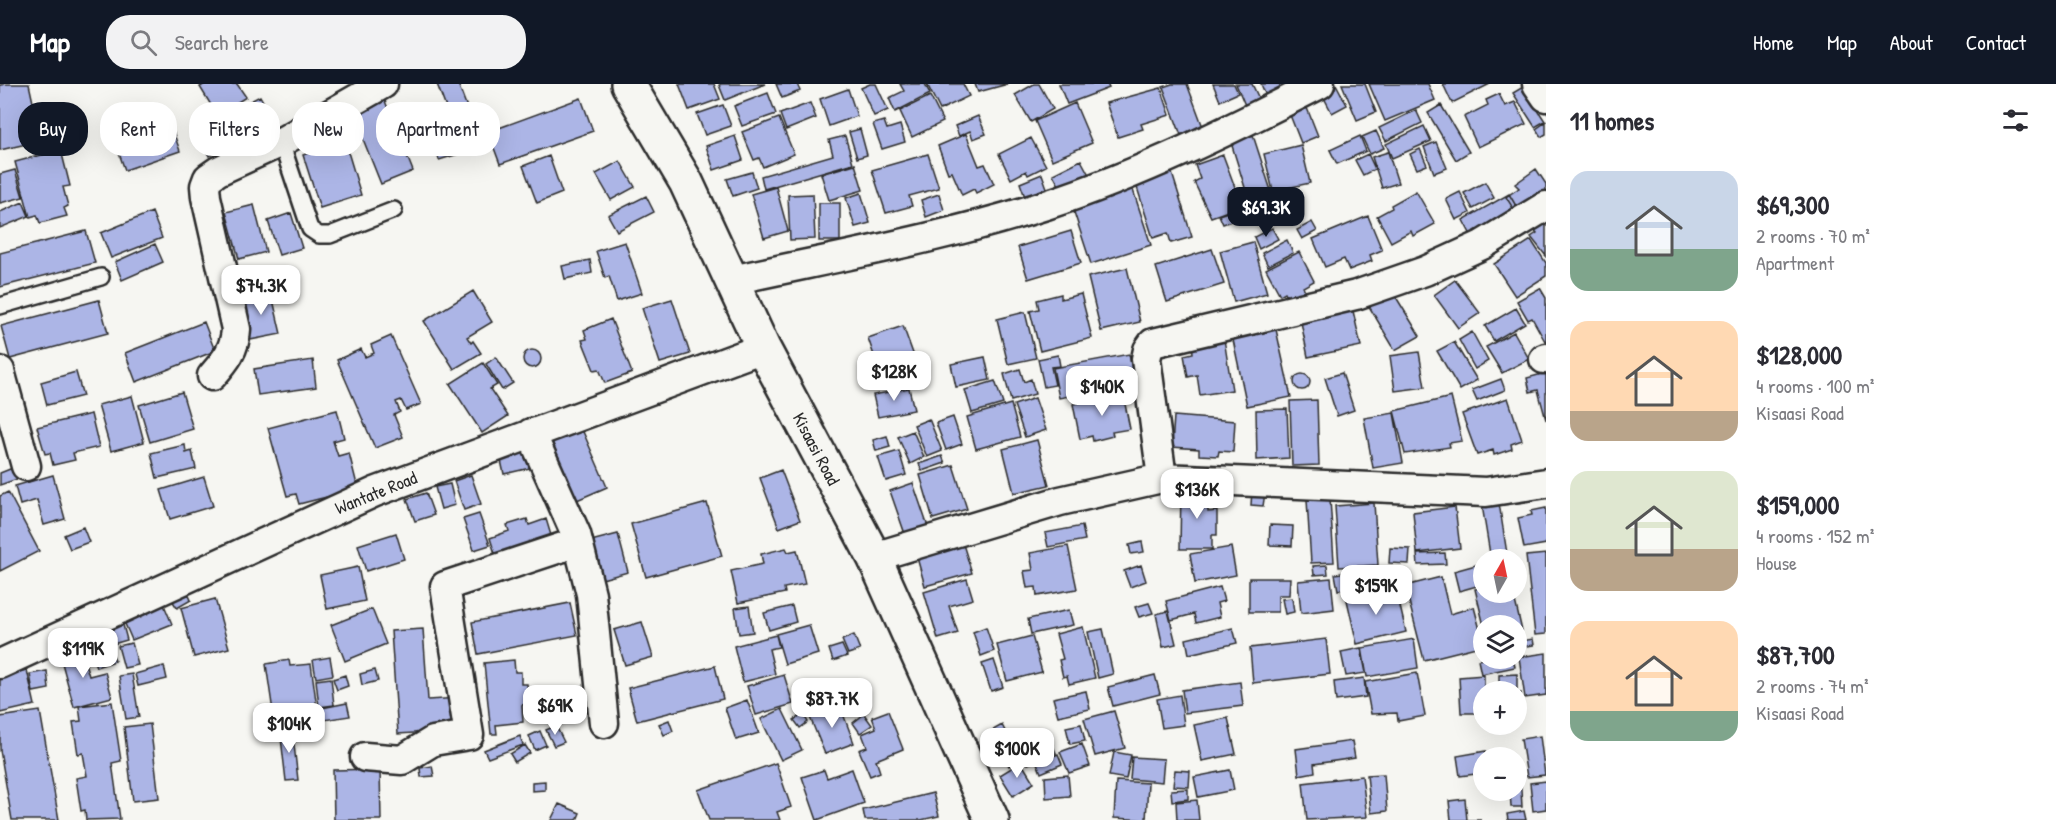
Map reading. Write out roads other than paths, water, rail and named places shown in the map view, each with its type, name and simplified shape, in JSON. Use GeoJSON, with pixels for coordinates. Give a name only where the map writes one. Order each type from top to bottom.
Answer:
{"type":"FeatureCollection","features":[{"type":"Feature","properties":{"kind":"main road","name":"Kisaasi Road"},"geometry":{"type":"LineString","coordinates":[[628,84],[686,182],[763,348],[874,557],[992,820]]}},
{"type":"Feature","properties":{"kind":"street"},"geometry":{"type":"LineString","coordinates":[[212,376],[229,356],[236,343],[236,329],[205,186],[208,178],[218,171],[281,142],[383,84]]}},
{"type":"Feature","properties":{"kind":"street"},"geometry":{"type":"LineString","coordinates":[[732,280],[967,228],[1046,205],[1115,180],[1320,84]]}},
{"type":"Feature","properties":{"kind":"street"},"geometry":{"type":"LineString","coordinates":[[1537,84],[1546,98]]}},
{"type":"Feature","properties":{"kind":"street"},"geometry":{"type":"LineString","coordinates":[[1161,478],[1146,359],[1153,343],[1356,296],[1425,271],[1472,249],[1546,206]]}},
{"type":"Feature","properties":{"kind":"street","name":"Wantate Road"},"geometry":{"type":"LineString","coordinates":[[0,664],[375,492],[763,348]]}},
{"type":"Feature","properties":{"kind":"street"},"geometry":{"type":"LineString","coordinates":[[0,371],[26,466]]}},
{"type":"Feature","properties":{"kind":"street"},"geometry":{"type":"LineString","coordinates":[[531,433],[578,542],[591,594],[604,723]]}},
{"type":"Feature","properties":{"kind":"street"},"geometry":{"type":"LineString","coordinates":[[874,557],[1060,501],[1161,478],[1486,492],[1546,483]]}},
{"type":"Feature","properties":{"kind":"street"},"geometry":{"type":"LineString","coordinates":[[365,757],[402,760],[433,741],[469,735],[445,586],[578,542]]}},
{"type":"Feature","properties":{"kind":"lane"},"geometry":{"type":"LineString","coordinates":[[281,142],[310,229],[319,235],[330,235],[394,210]]}},
{"type":"Feature","properties":{"kind":"lane"},"geometry":{"type":"LineString","coordinates":[[0,306],[101,277]]}}]}
